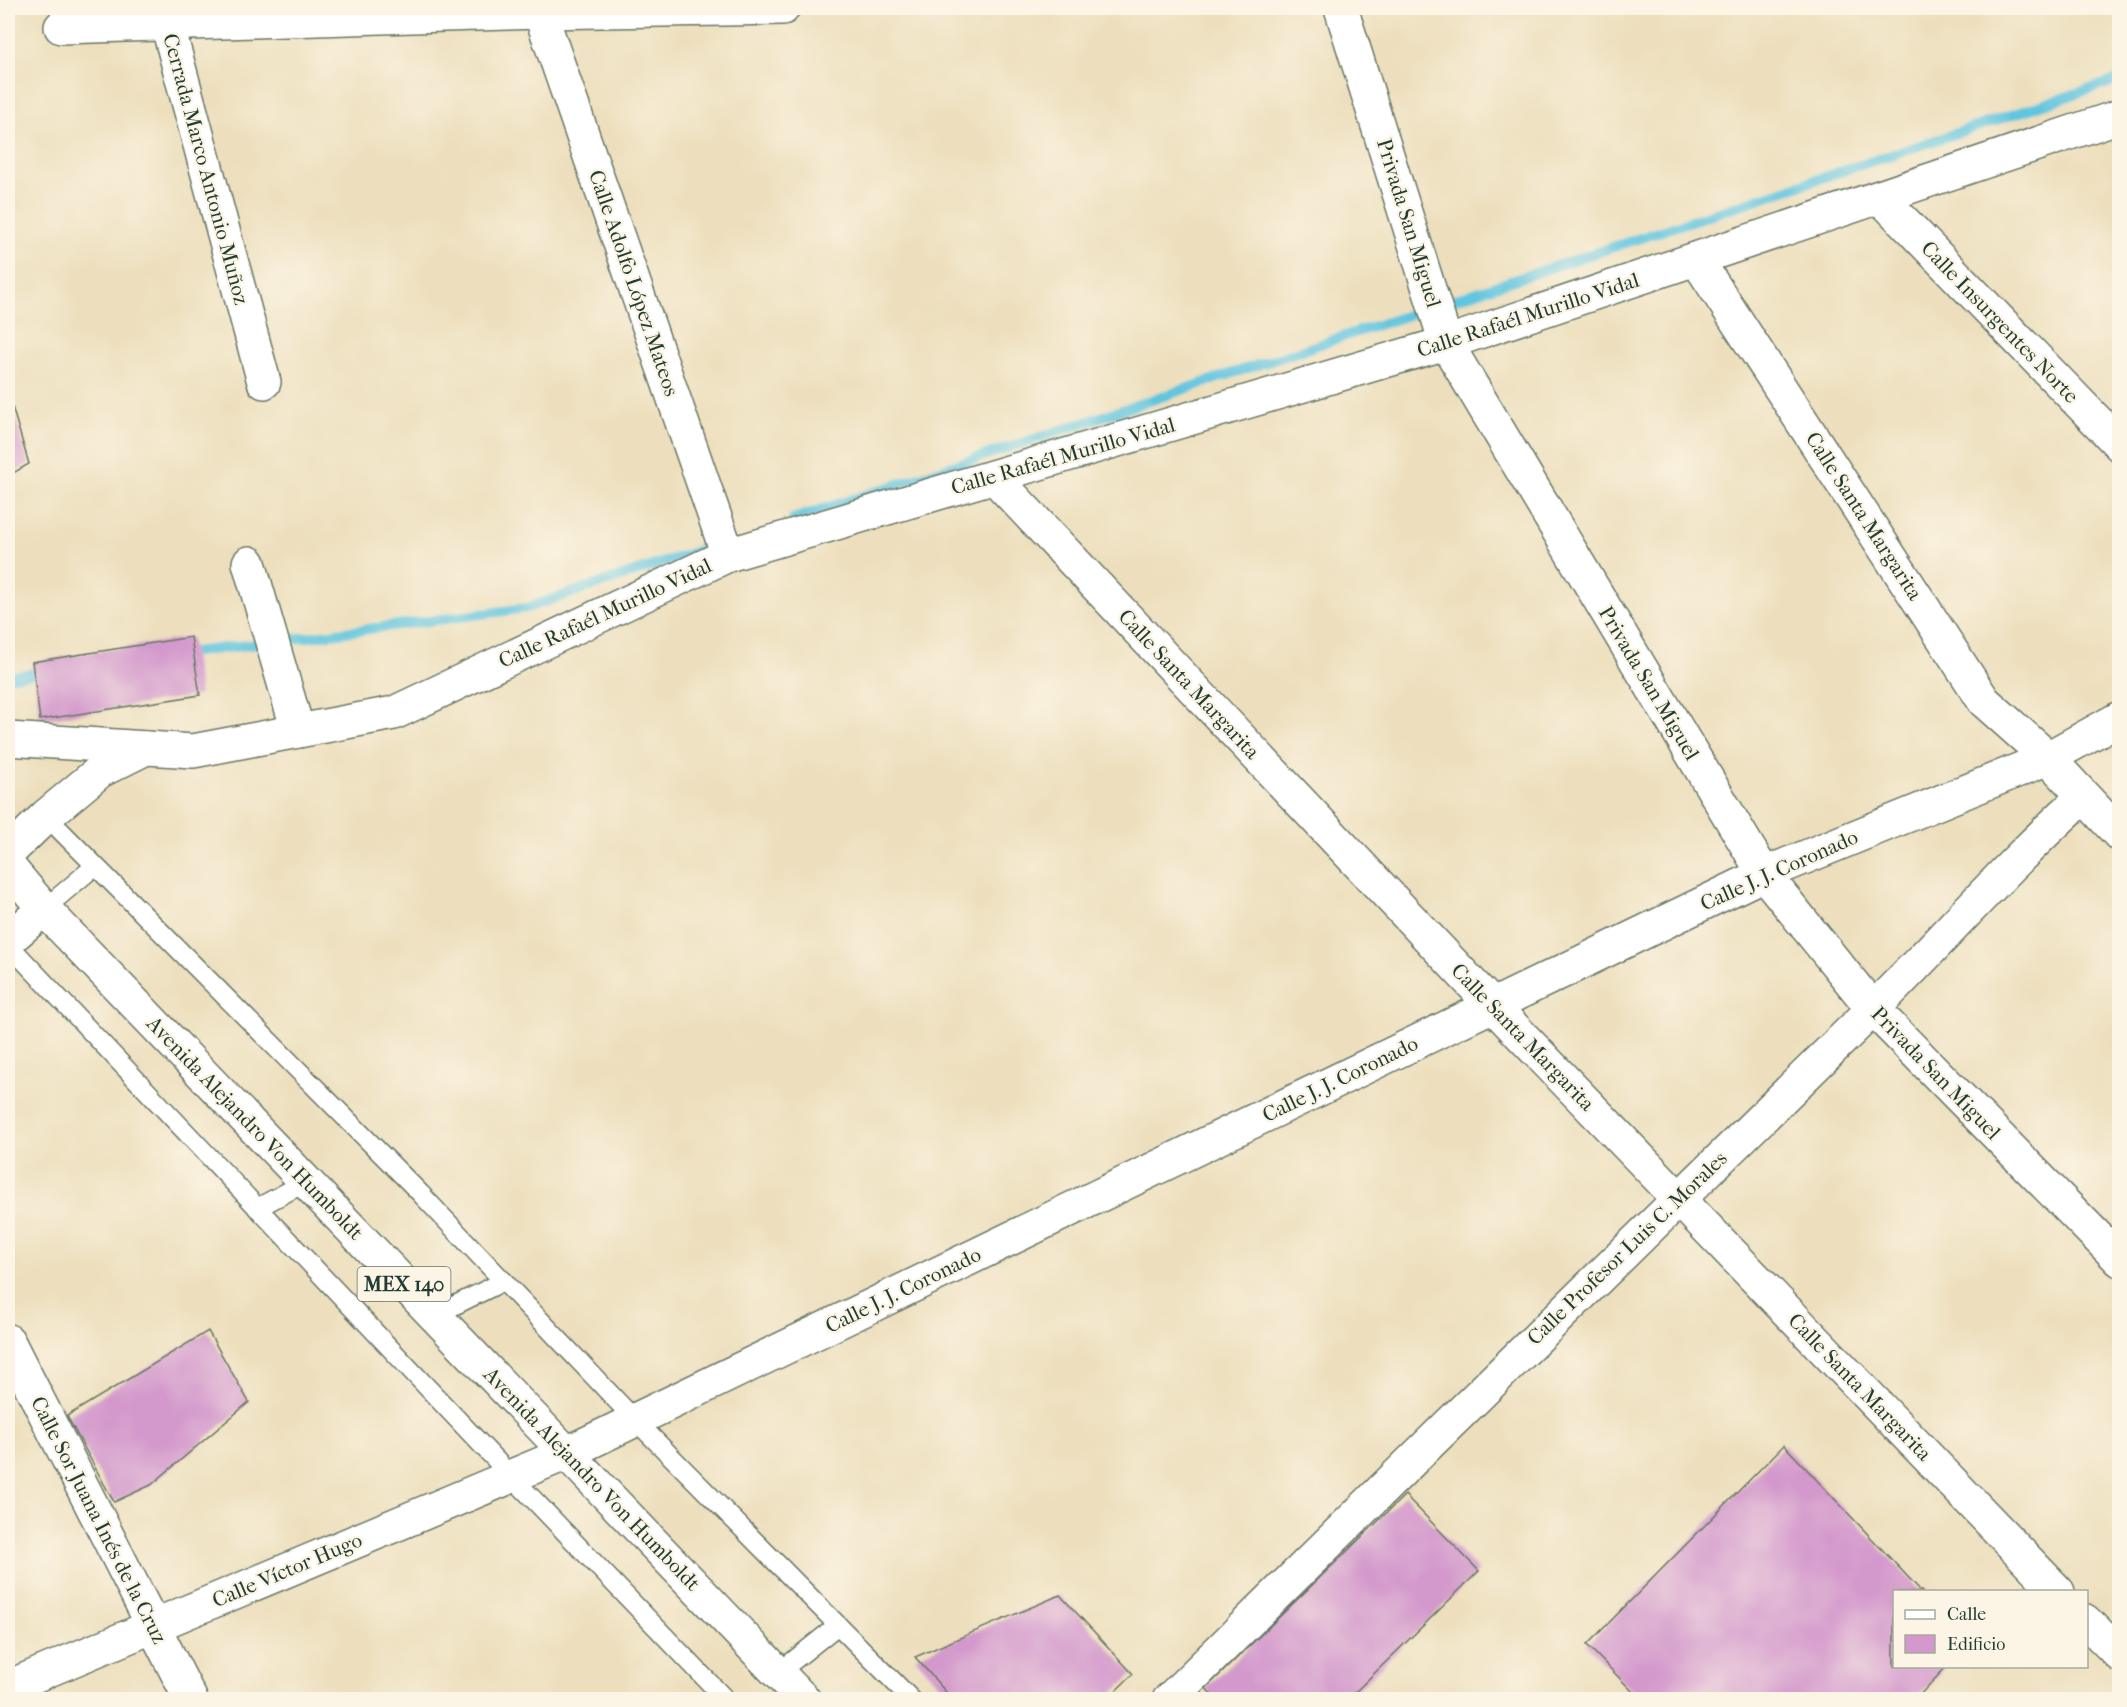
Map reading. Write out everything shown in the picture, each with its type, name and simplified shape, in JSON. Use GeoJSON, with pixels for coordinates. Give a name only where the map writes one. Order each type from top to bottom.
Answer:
{"type":"FeatureCollection","features":[{"type":"Feature","properties":{"kind":"street"},"geometry":{"type":"LineString","coordinates":[[167,23],[540,12],[783,8]]}},
{"type":"Feature","properties":{"kind":"street","name":"Privada San Miguel"},"geometry":{"type":"LineString","coordinates":[[1341,8],[1446,343],[1764,874],[1873,1009],[2120,1260]]}},
{"type":"Feature","properties":{"kind":"street","name":"Calle Adolfo López Mateos"},"geometry":{"type":"LineString","coordinates":[[540,12],[728,555]]}},
{"type":"Feature","properties":{"kind":"street","name":"Cerrada Marco Antonio Muñoz"},"geometry":{"type":"LineString","coordinates":[[61,27],[167,23],[264,382]]}},
{"type":"Feature","properties":{"kind":"street","name":"Calle Rafaél Murillo Vidal"},"geometry":{"type":"LineString","coordinates":[[8,739],[193,751],[394,713],[728,555],[1446,343],[2120,116]]}},
{"type":"Feature","properties":{"kind":"street","name":"Calle Insurgentes Norte"},"geometry":{"type":"LineString","coordinates":[[1881,198],[2120,445]]}},
{"type":"Feature","properties":{"kind":"street","name":"Calle Santa Margarita"},"geometry":{"type":"LineString","coordinates":[[1697,260],[1984,701],[2048,758],[2120,835]]}},
{"type":"Feature","properties":{"kind":"street","name":"Calle Santa Margarita"},"geometry":{"type":"LineString","coordinates":[[994,477],[1492,1005],[2056,1590]]}},
{"type":"Feature","properties":{"kind":"street"},"geometry":{"type":"LineString","coordinates":[[249,563],[298,731]]}},
{"type":"Feature","properties":{"kind":"street","name":"Calle J. J. Coronado"},"geometry":{"type":"LineString","coordinates":[[567,1453],[1764,874],[2048,758],[2120,718]]}},
{"type":"Feature","properties":{"kind":"street"},"geometry":{"type":"LineString","coordinates":[[8,853],[45,816],[100,771],[146,748]]}},
{"type":"Feature","properties":{"kind":"street","name":"Calle Profesor Luis C. Morales"},"geometry":{"type":"LineString","coordinates":[[1169,1700],[1873,1009],[2083,796]]}},
{"type":"Feature","properties":{"kind":"street","name":"Avenida Alejandro Von Humboldt"},"geometry":{"type":"LineString","coordinates":[[8,866],[44,909],[804,1700]]}},
{"type":"Feature","properties":{"kind":"street"},"geometry":{"type":"LineString","coordinates":[[8,942],[44,909]]}},
{"type":"Feature","properties":{"kind":"street","name":"Calle Sor Juana Inés de la Cruz"},"geometry":{"type":"LineString","coordinates":[[8,1341],[191,1700]]}},
{"type":"Feature","properties":{"kind":"street","name":"Calle Víctor Hugo"},"geometry":{"type":"LineString","coordinates":[[8,1687],[567,1453]]}},
{"type":"Feature","properties":{"kind":"street"},"geometry":{"type":"LineString","coordinates":[[2088,1623],[2120,1655]]}},
{"type":"Feature","properties":{"kind":"lane"},"geometry":{"type":"LineString","coordinates":[[45,816],[411,1184],[635,1420],[912,1700]]}},
{"type":"Feature","properties":{"kind":"lane"},"geometry":{"type":"LineString","coordinates":[[44,909],[95,866]]}},
{"type":"Feature","properties":{"kind":"lane"},"geometry":{"type":"LineString","coordinates":[[8,942],[257,1208],[726,1700]]}},
{"type":"Feature","properties":{"kind":"lane"},"geometry":{"type":"LineString","coordinates":[[257,1208],[306,1182]]}},
{"type":"Feature","properties":{"kind":"lane"},"geometry":{"type":"LineString","coordinates":[[435,1315],[504,1281]]}},
{"type":"Feature","properties":{"kind":"lane"},"geometry":{"type":"LineString","coordinates":[[778,1673],[838,1625]]}},
{"type":"Feature","properties":{"kind":"building"},"geometry":{"type":"Polygon","coordinates":[[[8,393],[29,464],[8,476],[8,393]]]}},
{"type":"Feature","properties":{"kind":"building"},"geometry":{"type":"Polygon","coordinates":[[[191,637],[200,695],[40,720],[32,662],[191,637]]]}},
{"type":"Feature","properties":{"kind":"building"},"geometry":{"type":"Polygon","coordinates":[[[208,1331],[249,1402],[151,1485],[114,1502],[67,1416],[208,1331]]]}},
{"type":"Feature","properties":{"kind":"building"},"geometry":{"type":"Polygon","coordinates":[[[1784,1445],[1920,1590],[1893,1590],[1893,1668],[1945,1668],[1915,1700],[1641,1700],[1587,1645],[1784,1445]]]}},
{"type":"Feature","properties":{"kind":"building"},"geometry":{"type":"Polygon","coordinates":[[[1405,1495],[1479,1571],[1347,1700],[1216,1700],[1206,1688],[1405,1495]]]}},
{"type":"Feature","properties":{"kind":"building"},"geometry":{"type":"Polygon","coordinates":[[[1060,1595],[1133,1674],[1106,1700],[953,1700],[915,1657],[1060,1595]]]}},
{"type":"Feature","properties":{"kind":"waterway"},"geometry":{"type":"LineString","coordinates":[[793,519],[2120,79]]}},
{"type":"Feature","properties":{"kind":"waterway"},"geometry":{"type":"LineString","coordinates":[[180,654],[526,608],[713,546]]}},
{"type":"Feature","properties":{"kind":"waterway"},"geometry":{"type":"LineString","coordinates":[[8,677],[46,671]]}}]}
